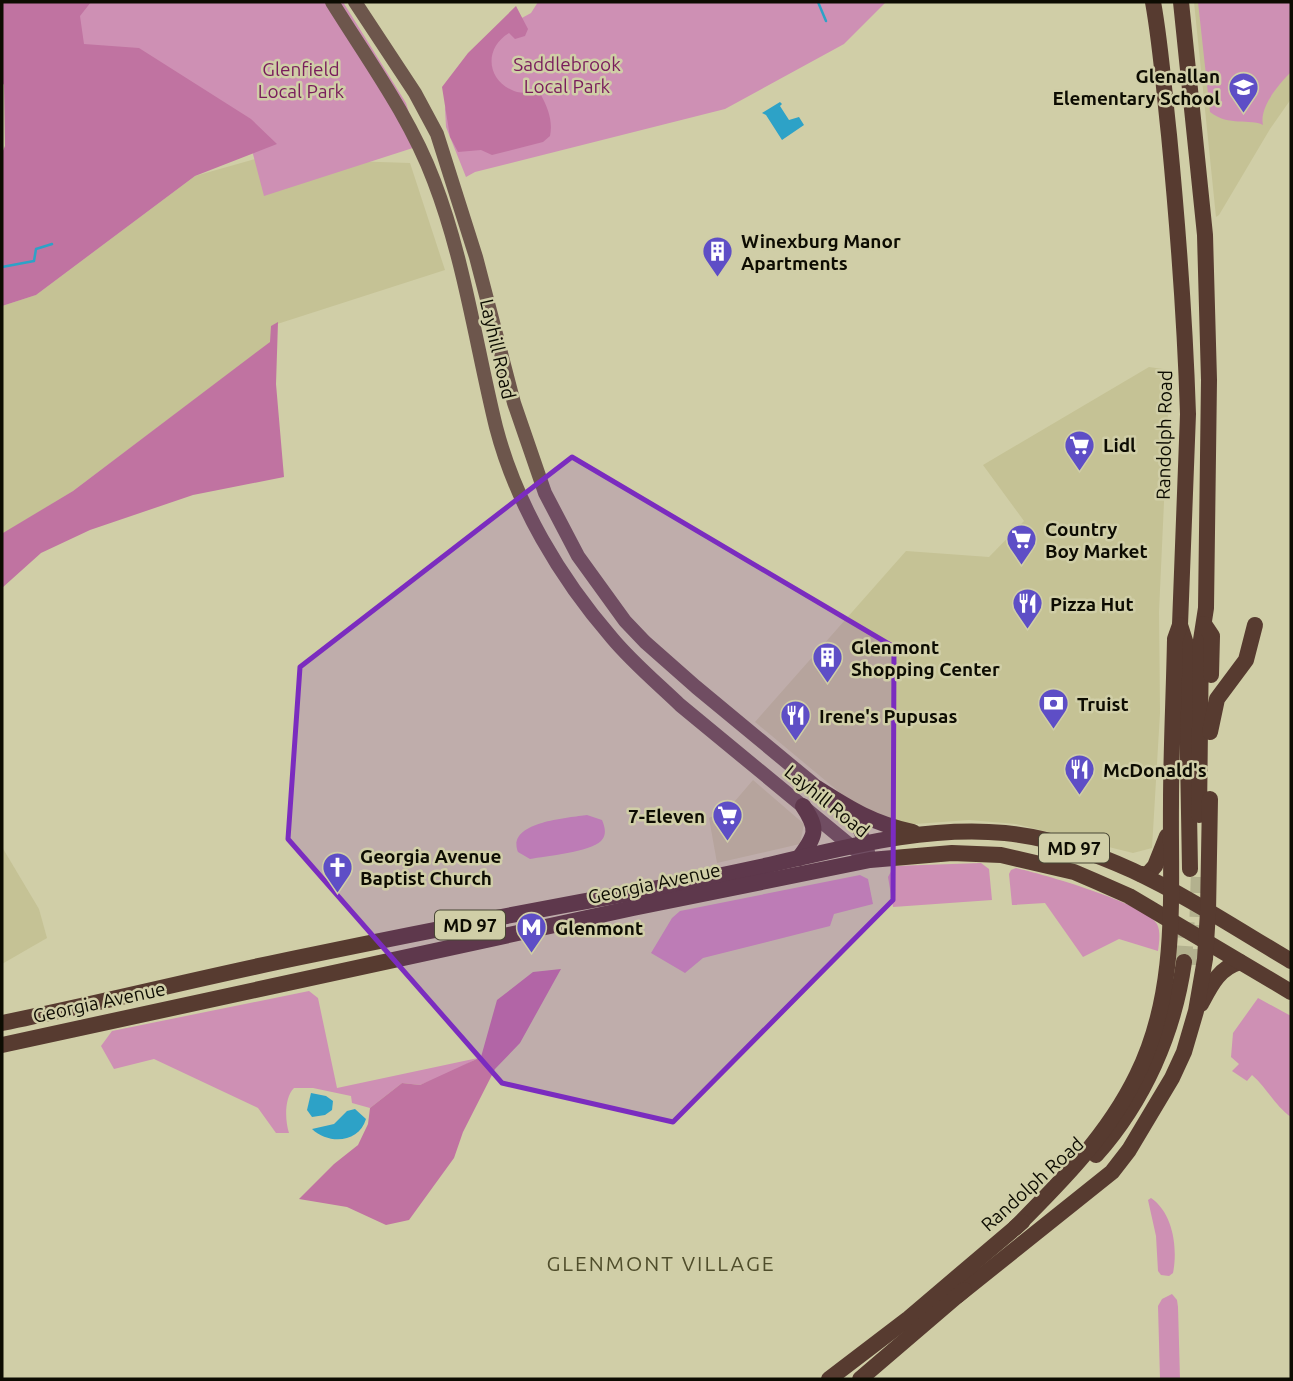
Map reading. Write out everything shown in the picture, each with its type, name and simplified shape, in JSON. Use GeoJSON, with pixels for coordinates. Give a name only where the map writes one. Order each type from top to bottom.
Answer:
{"type":"FeatureCollection","features":[{"type":"Feature","properties":{"kind":"main road","name":"Layhill Road"},"geometry":{"type":"LineString","coordinates":[[332,2],[409,126],[434,179],[452,230],[497,429],[517,485],[547,551],[613,640],[680,705],[803,806],[859,845],[870,860]]}},
{"type":"Feature","properties":{"kind":"main road","name":"Layhill Road"},"geometry":{"type":"LineString","coordinates":[[355,2],[415,93],[437,134],[476,257],[514,403],[545,494],[578,556],[625,621],[645,642],[858,825],[859,845]]}},
{"type":"Feature","properties":{"kind":"main road","name":"Randolph Road"},"geometry":{"type":"LineString","coordinates":[[1153,2],[1159,34],[1178,219],[1187,382],[1180,625],[1186,644],[1194,870],[1209,417],[1206,243],[1181,2]]}},
{"type":"Feature","properties":{"kind":"main road"},"geometry":{"type":"LineString","coordinates":[[957,1296],[1096,1187],[1122,1161],[1170,1083],[1184,1052],[1195,1015],[1209,912],[1207,891],[1212,636],[1204,624]]}},
{"type":"Feature","properties":{"kind":"main road"},"geometry":{"type":"LineString","coordinates":[[1015,1228],[1086,1153],[1119,1107],[1137,1076],[1161,1012],[1167,979],[1171,921],[1175,639],[1180,625]]}},
{"type":"Feature","properties":{"kind":"main road"},"geometry":{"type":"LineString","coordinates":[[1210,732],[1217,699],[1246,660],[1255,625]]}},
{"type":"Feature","properties":{"kind":"main road"},"geometry":{"type":"LineString","coordinates":[[817,788],[869,820],[922,834]]}},
{"type":"Feature","properties":{"kind":"main road"},"geometry":{"type":"LineString","coordinates":[[799,858],[814,832],[814,824],[803,806]]}},
{"type":"Feature","properties":{"kind":"main road"},"geometry":{"type":"LineString","coordinates":[[1141,874],[1147,874],[1155,866],[1171,824]]}},
{"type":"Feature","properties":{"kind":"main road","name":"Georgia Avenue"},"geometry":{"type":"LineString","coordinates":[[2,1023],[309,955],[922,834],[983,832],[1023,836],[1089,852],[1171,889],[1291,961]]}},
{"type":"Feature","properties":{"kind":"main road","name":"Georgia Avenue"},"geometry":{"type":"LineString","coordinates":[[2,1045],[626,909],[870,860],[952,853],[1001,855],[1073,872],[1095,881],[1129,896],[1291,992]]}},
{"type":"Feature","properties":{"kind":"main road"},"geometry":{"type":"LineString","coordinates":[[1195,1015],[1217,976],[1228,965],[1240,962]]}},
{"type":"Feature","properties":{"kind":"main road","name":"Randolph Road"},"geometry":{"type":"LineString","coordinates":[[829,1379],[909,1318],[1096,1156],[1129,1112],[1149,1076],[1168,1032],[1190,963],[1187,1012],[1171,1061],[1122,1143],[1081,1190],[860,1379]]}},
{"type":"Feature","properties":{"kind":"highlighted area"},"geometry":{"type":"Polygon","coordinates":[[[572,457],[894,647],[893,900],[673,1122],[502,1083],[288,839],[300,667],[572,457]]]}},
{"type":"Feature","properties":{"kind":"shaded area"},"geometry":{"type":"Polygon","coordinates":[[[2,2],[91,2],[80,16],[84,44],[139,48],[251,119],[277,144],[195,176],[36,295],[2,306],[2,153],[5,146],[2,2]]]}},
{"type":"Feature","properties":{"kind":"shaded area","name":"Glenallan Elementary School"},"geometry":{"type":"Polygon","coordinates":[[[1194,2],[1291,2],[1291,99],[1216,217],[1194,2]]]}},
{"type":"Feature","properties":{"kind":"shaded area"},"geometry":{"type":"Polygon","coordinates":[[[516,6],[528,29],[525,36],[515,39],[509,33],[501,39],[492,55],[494,72],[505,86],[514,91],[541,95],[549,115],[550,136],[543,142],[492,155],[481,150],[458,152],[450,137],[442,87],[468,53],[516,6]]]}},
{"type":"Feature","properties":{"kind":"shaded area"},"geometry":{"type":"Polygon","coordinates":[[[259,158],[410,163],[445,270],[271,326],[271,342],[73,491],[4,533],[2,537],[2,306],[36,295],[195,176],[259,158]]]}},
{"type":"Feature","properties":{"kind":"shaded area"},"geometry":{"type":"Polygon","coordinates":[[[278,322],[276,384],[284,477],[193,495],[90,530],[41,553],[2,588],[3,533],[73,491],[270,342],[271,326],[278,322]]]}},
{"type":"Feature","properties":{"kind":"shaded area"},"geometry":{"type":"Polygon","coordinates":[[[1149,367],[1170,370],[1159,612],[1160,713],[1152,848],[1133,853],[1016,824],[969,820],[902,825],[850,801],[755,722],[906,551],[989,557],[1024,521],[983,465],[1149,367]]]}},
{"type":"Feature","properties":{"kind":"shaded area"},"geometry":{"type":"Polygon","coordinates":[[[753,780],[804,824],[800,844],[717,863],[709,818],[729,808],[753,780]]]}},
{"type":"Feature","properties":{"kind":"shaded area"},"geometry":{"type":"Polygon","coordinates":[[[2,847],[39,909],[47,938],[2,964],[2,847]]]}},
{"type":"Feature","properties":{"kind":"shaded area"},"geometry":{"type":"Polygon","coordinates":[[[561,969],[520,1043],[495,1069],[463,1132],[454,1158],[409,1220],[386,1225],[347,1207],[299,1199],[334,1164],[358,1145],[368,1124],[370,1108],[402,1083],[420,1085],[481,1057],[497,1000],[533,972],[561,969]]]}},
{"type":"Feature","properties":{"kind":"green space","name":"Glenfield Local Park"},"geometry":{"type":"Polygon","coordinates":[[[2,2],[343,2],[406,103],[419,146],[264,196],[249,139],[15,64],[2,85],[2,2]]]}},
{"type":"Feature","properties":{"kind":"green space","name":"Saddlebrook Local Park"},"geometry":{"type":"Polygon","coordinates":[[[538,2],[886,2],[844,44],[725,109],[475,172],[466,177],[446,127],[445,109],[452,82],[520,19],[531,13],[538,2]]]}},
{"type":"Feature","properties":{"kind":"green space","name":"Glenallan Elementary School"},"geometry":{"type":"Polygon","coordinates":[[[1198,2],[1291,2],[1291,72],[1267,103],[1263,125],[1232,121],[1210,112],[1198,2]]]}},
{"type":"Feature","properties":{"kind":"green space"},"geometry":{"type":"Polygon","coordinates":[[[587,815],[602,820],[604,825],[604,836],[595,845],[578,851],[530,859],[518,852],[517,842],[521,834],[529,828],[553,820],[587,815]]]}},
{"type":"Feature","properties":{"kind":"green space"},"geometry":{"type":"Polygon","coordinates":[[[981,863],[989,869],[992,900],[893,907],[888,877],[894,866],[981,863]]]}},
{"type":"Feature","properties":{"kind":"green space"},"geometry":{"type":"Polygon","coordinates":[[[1016,868],[1092,890],[1134,907],[1157,924],[1158,951],[1119,939],[1083,957],[1045,903],[1012,905],[1009,874],[1016,868]]]}},
{"type":"Feature","properties":{"kind":"green space"},"geometry":{"type":"Polygon","coordinates":[[[860,875],[868,879],[873,904],[834,914],[830,926],[703,958],[685,973],[651,953],[672,918],[680,911],[860,875]]]}},
{"type":"Feature","properties":{"kind":"green space"},"geometry":{"type":"Polygon","coordinates":[[[309,991],[318,998],[337,1088],[478,1058],[420,1085],[402,1083],[370,1108],[352,1103],[351,1096],[313,1088],[294,1088],[288,1098],[286,1110],[289,1133],[276,1133],[258,1108],[154,1059],[114,1069],[101,1046],[112,1031],[309,991]]]}},
{"type":"Feature","properties":{"kind":"green space"},"geometry":{"type":"Polygon","coordinates":[[[1258,998],[1291,1016],[1291,1117],[1252,1075],[1247,1081],[1232,1071],[1239,1064],[1231,1057],[1233,1033],[1258,998]]]}},
{"type":"Feature","properties":{"kind":"green space"},"geometry":{"type":"Polygon","coordinates":[[[1151,1198],[1164,1213],[1172,1232],[1175,1253],[1173,1273],[1169,1276],[1161,1275],[1158,1271],[1156,1236],[1148,1200],[1151,1198]]]}},
{"type":"Feature","properties":{"kind":"green space"},"geometry":{"type":"Polygon","coordinates":[[[1172,1294],[1178,1307],[1180,1379],[1160,1379],[1158,1306],[1162,1299],[1172,1294]]]}},
{"type":"Feature","properties":{"kind":"water"},"geometry":{"type":"Polygon","coordinates":[[[780,102],[789,120],[799,117],[804,125],[782,140],[762,113],[780,102]]]}},
{"type":"Feature","properties":{"kind":"water"},"geometry":{"type":"Polygon","coordinates":[[[311,1093],[326,1096],[333,1101],[332,1110],[325,1115],[312,1117],[307,1110],[311,1093]]]}},
{"type":"Feature","properties":{"kind":"water"},"geometry":{"type":"Polygon","coordinates":[[[355,1109],[366,1119],[357,1133],[350,1137],[327,1138],[312,1129],[334,1124],[347,1111],[355,1109]]]}},
{"type":"Feature","properties":{"kind":"waterway"},"geometry":{"type":"LineString","coordinates":[[818,2],[826,21]]}},
{"type":"Feature","properties":{"kind":"waterway"},"geometry":{"type":"LineString","coordinates":[[2,267],[34,261],[36,249],[52,244]]}},
{"type":"Feature","properties":{"kind":"tunnel"},"geometry":{"type":"LineString","coordinates":[[1196,965],[1199,870]]}},
{"type":"Feature","properties":{"kind":"tunnel"},"geometry":{"type":"LineString","coordinates":[[1184,962],[1187,917]]}},
{"type":"Feature","properties":{"kind":"place","name":"Glenallan Elementary School"},"geometry":{"type":"Point","coordinates":[1243,114]}},
{"type":"Feature","properties":{"kind":"place","name":"Winexburg Manor Apartments"},"geometry":{"type":"Point","coordinates":[718,279]}},
{"type":"Feature","properties":{"kind":"place","name":"Lidl"},"geometry":{"type":"Point","coordinates":[1080,472]}},
{"type":"Feature","properties":{"kind":"place","name":"Country Boy Market"},"geometry":{"type":"Point","coordinates":[1022,567]}},
{"type":"Feature","properties":{"kind":"place","name":"Pizza Hut"},"geometry":{"type":"Point","coordinates":[1027,631]}},
{"type":"Feature","properties":{"kind":"place","name":"Glenmont Shopping Center"},"geometry":{"type":"Point","coordinates":[828,685]}},
{"type":"Feature","properties":{"kind":"place","name":"Truist"},"geometry":{"type":"Point","coordinates":[1054,731]}},
{"type":"Feature","properties":{"kind":"place","name":"Irene's Pupusas"},"geometry":{"type":"Point","coordinates":[796,743]}},
{"type":"Feature","properties":{"kind":"place","name":"McDonald's"},"geometry":{"type":"Point","coordinates":[1080,797]}},
{"type":"Feature","properties":{"kind":"place","name":"7-Eleven"},"geometry":{"type":"Point","coordinates":[728,843]}},
{"type":"Feature","properties":{"kind":"place","name":"Georgia Avenue Baptist Church"},"geometry":{"type":"Point","coordinates":[337,894]}},
{"type":"Feature","properties":{"kind":"place","name":"Glenmont"},"geometry":{"type":"Point","coordinates":[532,955]}},
{"type":"Feature","properties":{"kind":"district","name":"GLENMONT VILLAGE"},"geometry":{"type":"Point","coordinates":[661,1263]}}]}
